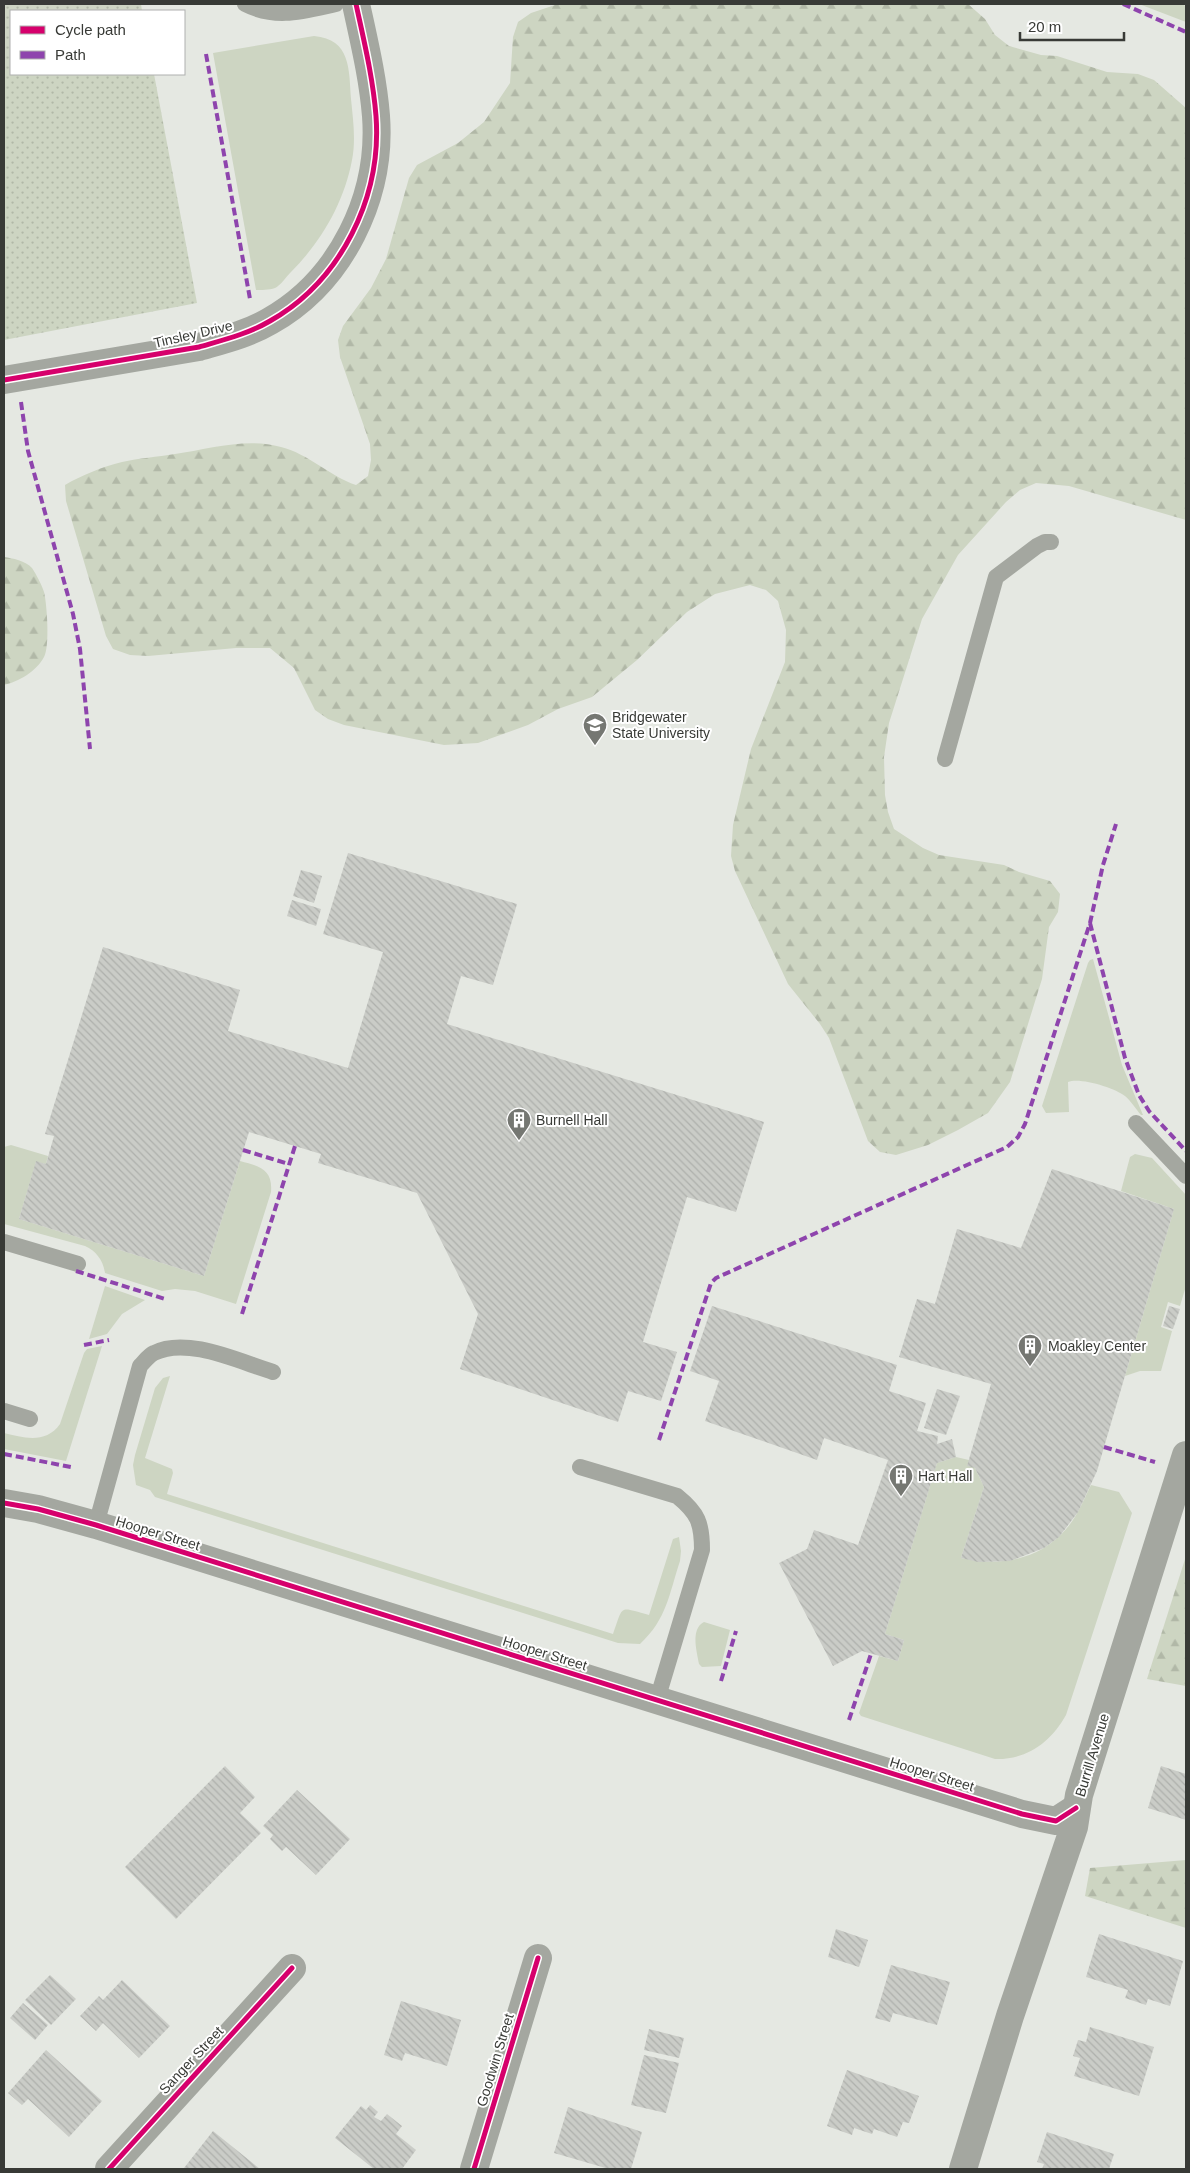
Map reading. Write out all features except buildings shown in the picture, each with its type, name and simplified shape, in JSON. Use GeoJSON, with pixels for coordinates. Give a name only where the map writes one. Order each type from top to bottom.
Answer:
{"type":"FeatureCollection","features":[{"type":"Feature","properties":{"kind":"street","name":"Tinsley Drive"},"geometry":{"type":"LineString","coordinates":[[4,380],[199,347],[224,340],[246,333],[270,321],[319,283],[337,260],[352,234],[364,206],[372,177],[376,117],[356,4]]}},
{"type":"Feature","properties":{"kind":"street","name":"Burrill Avenue"},"geometry":{"type":"LineString","coordinates":[[963,2169],[1010,2016],[1074,1827],[1076,1808],[1186,1455]]}},
{"type":"Feature","properties":{"kind":"street","name":"Hooper Street"},"geometry":{"type":"LineString","coordinates":[[4,1503],[38,1509],[96,1525],[1022,1814],[1056,1821],[1076,1808]]}},
{"type":"Feature","properties":{"kind":"street","name":"Goodwin Street"},"geometry":{"type":"LineString","coordinates":[[474,2169],[538,1958]]}},
{"type":"Feature","properties":{"kind":"street","name":"Sanger Street"},"geometry":{"type":"LineString","coordinates":[[108,2169],[292,1968]]}},
{"type":"Feature","properties":{"kind":"lane"},"geometry":{"type":"LineString","coordinates":[[245,4],[268,13],[280,14],[336,4]]}},
{"type":"Feature","properties":{"kind":"lane"},"geometry":{"type":"LineString","coordinates":[[945,759],[996,577],[1037,546],[1045,542],[1051,542]]}},
{"type":"Feature","properties":{"kind":"lane"},"geometry":{"type":"LineString","coordinates":[[1136,1123],[1186,1176]]}},
{"type":"Feature","properties":{"kind":"lane"},"geometry":{"type":"LineString","coordinates":[[4,1242],[78,1264]]}},
{"type":"Feature","properties":{"kind":"lane"},"geometry":{"type":"LineString","coordinates":[[96,1525],[140,1366],[153,1353],[171,1347],[188,1346],[273,1372]]}},
{"type":"Feature","properties":{"kind":"lane"},"geometry":{"type":"LineString","coordinates":[[4,1410],[30,1419]]}},
{"type":"Feature","properties":{"kind":"lane"},"geometry":{"type":"LineString","coordinates":[[580,1467],[677,1496],[690,1507],[699,1519],[702,1534],[702,1550],[657,1700]]}},
{"type":"Feature","properties":{"kind":"green space"},"geometry":{"type":"Polygon","coordinates":[[[4,4],[141,4],[142,10],[10,10],[10,75],[154,75],[197,303],[4,340],[4,4]]]}},
{"type":"Feature","properties":{"kind":"green space"},"geometry":{"type":"Polygon","coordinates":[[[558,4],[968,4],[985,19],[995,35],[1009,46],[1041,55],[1057,56],[1107,72],[1138,74],[1154,80],[1186,108],[1186,520],[1069,486],[1036,483],[1020,490],[1006,502],[958,555],[922,619],[889,723],[884,757],[885,795],[894,829],[923,848],[939,855],[1004,865],[1019,872],[1050,881],[1060,894],[1058,912],[1049,927],[1042,979],[1010,1082],[988,1113],[928,1145],[896,1155],[880,1152],[868,1141],[829,1038],[788,984],[735,871],[731,856],[733,825],[751,749],[785,662],[786,630],[778,601],[766,590],[750,585],[715,594],[687,612],[637,660],[592,697],[558,709],[528,725],[478,743],[444,745],[344,725],[328,719],[315,710],[294,668],[270,648],[236,648],[148,656],[130,655],[113,649],[106,636],[66,501],[65,485],[107,466],[135,459],[228,445],[268,444],[291,450],[356,485],[368,476],[371,460],[370,444],[340,357],[338,340],[343,326],[371,288],[386,259],[409,178],[417,165],[458,143],[484,122],[510,83],[513,37],[518,22],[531,13],[558,4]]]}},
{"type":"Feature","properties":{"kind":"green space"},"geometry":{"type":"Polygon","coordinates":[[[1139,4],[1181,4],[1186,6],[1186,22],[1139,4]]]}},
{"type":"Feature","properties":{"kind":"green space"},"geometry":{"type":"Polygon","coordinates":[[[314,36],[326,38],[335,43],[346,58],[350,77],[354,130],[352,160],[337,206],[330,221],[312,248],[277,287],[256,290],[213,53],[314,36]]]}},
{"type":"Feature","properties":{"kind":"green space"},"geometry":{"type":"Polygon","coordinates":[[[4,557],[26,563],[37,576],[45,598],[47,644],[44,657],[37,667],[21,679],[4,685],[4,557]]]}},
{"type":"Feature","properties":{"kind":"green space"},"geometry":{"type":"Polygon","coordinates":[[[1093,959],[1122,1065],[1143,1115],[1120,1093],[1097,1084],[1081,1081],[1068,1082],[1069,1112],[1046,1113],[1042,1106],[1088,963],[1093,959]]]}},
{"type":"Feature","properties":{"kind":"green space"},"geometry":{"type":"Polygon","coordinates":[[[11,1145],[48,1156],[46,1164],[36,1162],[19,1219],[204,1276],[240,1161],[259,1167],[270,1178],[271,1192],[236,1304],[195,1291],[175,1289],[162,1291],[105,1273],[103,1264],[98,1256],[85,1246],[4,1224],[4,1147],[11,1145]]]}},
{"type":"Feature","properties":{"kind":"green space"},"geometry":{"type":"Polygon","coordinates":[[[1135,1154],[1152,1158],[1186,1195],[1186,1286],[1180,1306],[1168,1302],[1161,1327],[1172,1331],[1161,1371],[1140,1371],[1125,1376],[1174,1209],[1121,1191],[1130,1157],[1135,1154]]]}},
{"type":"Feature","properties":{"kind":"green space"},"geometry":{"type":"Polygon","coordinates":[[[105,1286],[145,1300],[122,1314],[107,1334],[89,1339],[105,1286]]]}},
{"type":"Feature","properties":{"kind":"green space"},"geometry":{"type":"Polygon","coordinates":[[[102,1346],[66,1461],[4,1449],[4,1433],[27,1438],[41,1437],[48,1435],[60,1424],[84,1353],[87,1349],[102,1346]]]}},
{"type":"Feature","properties":{"kind":"green space"},"geometry":{"type":"Polygon","coordinates":[[[170,1376],[145,1458],[172,1469],[173,1473],[167,1494],[613,1634],[619,1617],[624,1610],[632,1610],[649,1615],[673,1539],[679,1537],[680,1561],[662,1615],[649,1635],[640,1644],[618,1643],[155,1497],[150,1490],[136,1485],[133,1465],[155,1388],[163,1378],[170,1376]]]}},
{"type":"Feature","properties":{"kind":"green space"},"geometry":{"type":"Polygon","coordinates":[[[956,1457],[969,1460],[984,1487],[961,1558],[990,1562],[1005,1561],[1032,1554],[1045,1547],[1056,1539],[1071,1523],[1091,1485],[1119,1492],[1132,1513],[1066,1715],[1053,1733],[1037,1748],[1028,1753],[1007,1759],[995,1759],[861,1716],[859,1713],[879,1656],[898,1661],[904,1640],[885,1634],[937,1463],[956,1457]]]}},
{"type":"Feature","properties":{"kind":"green space"},"geometry":{"type":"Polygon","coordinates":[[[1186,1556],[1186,1686],[1147,1679],[1186,1556]]]}},
{"type":"Feature","properties":{"kind":"green space"},"geometry":{"type":"Polygon","coordinates":[[[704,1622],[730,1630],[721,1666],[702,1667],[699,1664],[696,1635],[700,1625],[704,1622]]]}},
{"type":"Feature","properties":{"kind":"green space"},"geometry":{"type":"Polygon","coordinates":[[[1186,1860],[1186,1928],[1085,1896],[1090,1868],[1186,1860]]]}},
{"type":"Feature","properties":{"kind":"marked path"},"geometry":{"type":"LineString","coordinates":[[1123,4],[1186,32]]}},
{"type":"Feature","properties":{"kind":"marked path"},"geometry":{"type":"LineString","coordinates":[[206,54],[250,299]]}},
{"type":"Feature","properties":{"kind":"marked path"},"geometry":{"type":"LineString","coordinates":[[21,402],[28,451],[73,614],[80,649],[90,749]]}},
{"type":"Feature","properties":{"kind":"marked path"},"geometry":{"type":"LineString","coordinates":[[659,1440],[711,1283],[716,1278],[1007,1147],[1018,1137],[1025,1124],[1090,923],[1103,865],[1116,824]]}},
{"type":"Feature","properties":{"kind":"marked path"},"geometry":{"type":"LineString","coordinates":[[1090,923],[1125,1058],[1139,1095],[1149,1111],[1186,1151]]}},
{"type":"Feature","properties":{"kind":"marked path"},"geometry":{"type":"LineString","coordinates":[[242,1314],[295,1146]]}},
{"type":"Feature","properties":{"kind":"marked path"},"geometry":{"type":"LineString","coordinates":[[243,1150],[289,1164]]}},
{"type":"Feature","properties":{"kind":"marked path"},"geometry":{"type":"LineString","coordinates":[[76,1271],[165,1299]]}},
{"type":"Feature","properties":{"kind":"marked path"},"geometry":{"type":"LineString","coordinates":[[84,1345],[109,1340]]}},
{"type":"Feature","properties":{"kind":"marked path"},"geometry":{"type":"LineString","coordinates":[[1104,1447],[1155,1462]]}},
{"type":"Feature","properties":{"kind":"marked path"},"geometry":{"type":"LineString","coordinates":[[4,1454],[71,1467]]}},
{"type":"Feature","properties":{"kind":"marked path"},"geometry":{"type":"LineString","coordinates":[[721,1681],[736,1631]]}},
{"type":"Feature","properties":{"kind":"marked path"},"geometry":{"type":"LineString","coordinates":[[849,1720],[871,1654]]}},
{"type":"Feature","properties":{"kind":"cycle path"},"geometry":{"type":"LineString","coordinates":[[4,380],[199,347],[226,339],[253,330],[270,321],[295,304],[317,283],[336,260],[352,234],[364,206],[372,177],[376,146],[375,102],[356,4]]}},
{"type":"Feature","properties":{"kind":"cycle path"},"geometry":{"type":"LineString","coordinates":[[4,1503],[38,1509],[96,1525],[1022,1814],[1056,1821],[1076,1808]]}},
{"type":"Feature","properties":{"kind":"cycle path"},"geometry":{"type":"LineString","coordinates":[[474,2169],[538,1958]]}},
{"type":"Feature","properties":{"kind":"cycle path"},"geometry":{"type":"LineString","coordinates":[[109,2169],[292,1968]]}},
{"type":"Feature","properties":{"kind":"place","name":"Bridgewater State University"},"geometry":{"type":"Point","coordinates":[595,746]}},
{"type":"Feature","properties":{"kind":"place","name":"Burnell Hall"},"geometry":{"type":"Point","coordinates":[519,1141]}},
{"type":"Feature","properties":{"kind":"place","name":"Moakley Center"},"geometry":{"type":"Point","coordinates":[1030,1367]}},
{"type":"Feature","properties":{"kind":"place","name":"Hart Hall"},"geometry":{"type":"Point","coordinates":[901,1497]}}]}
